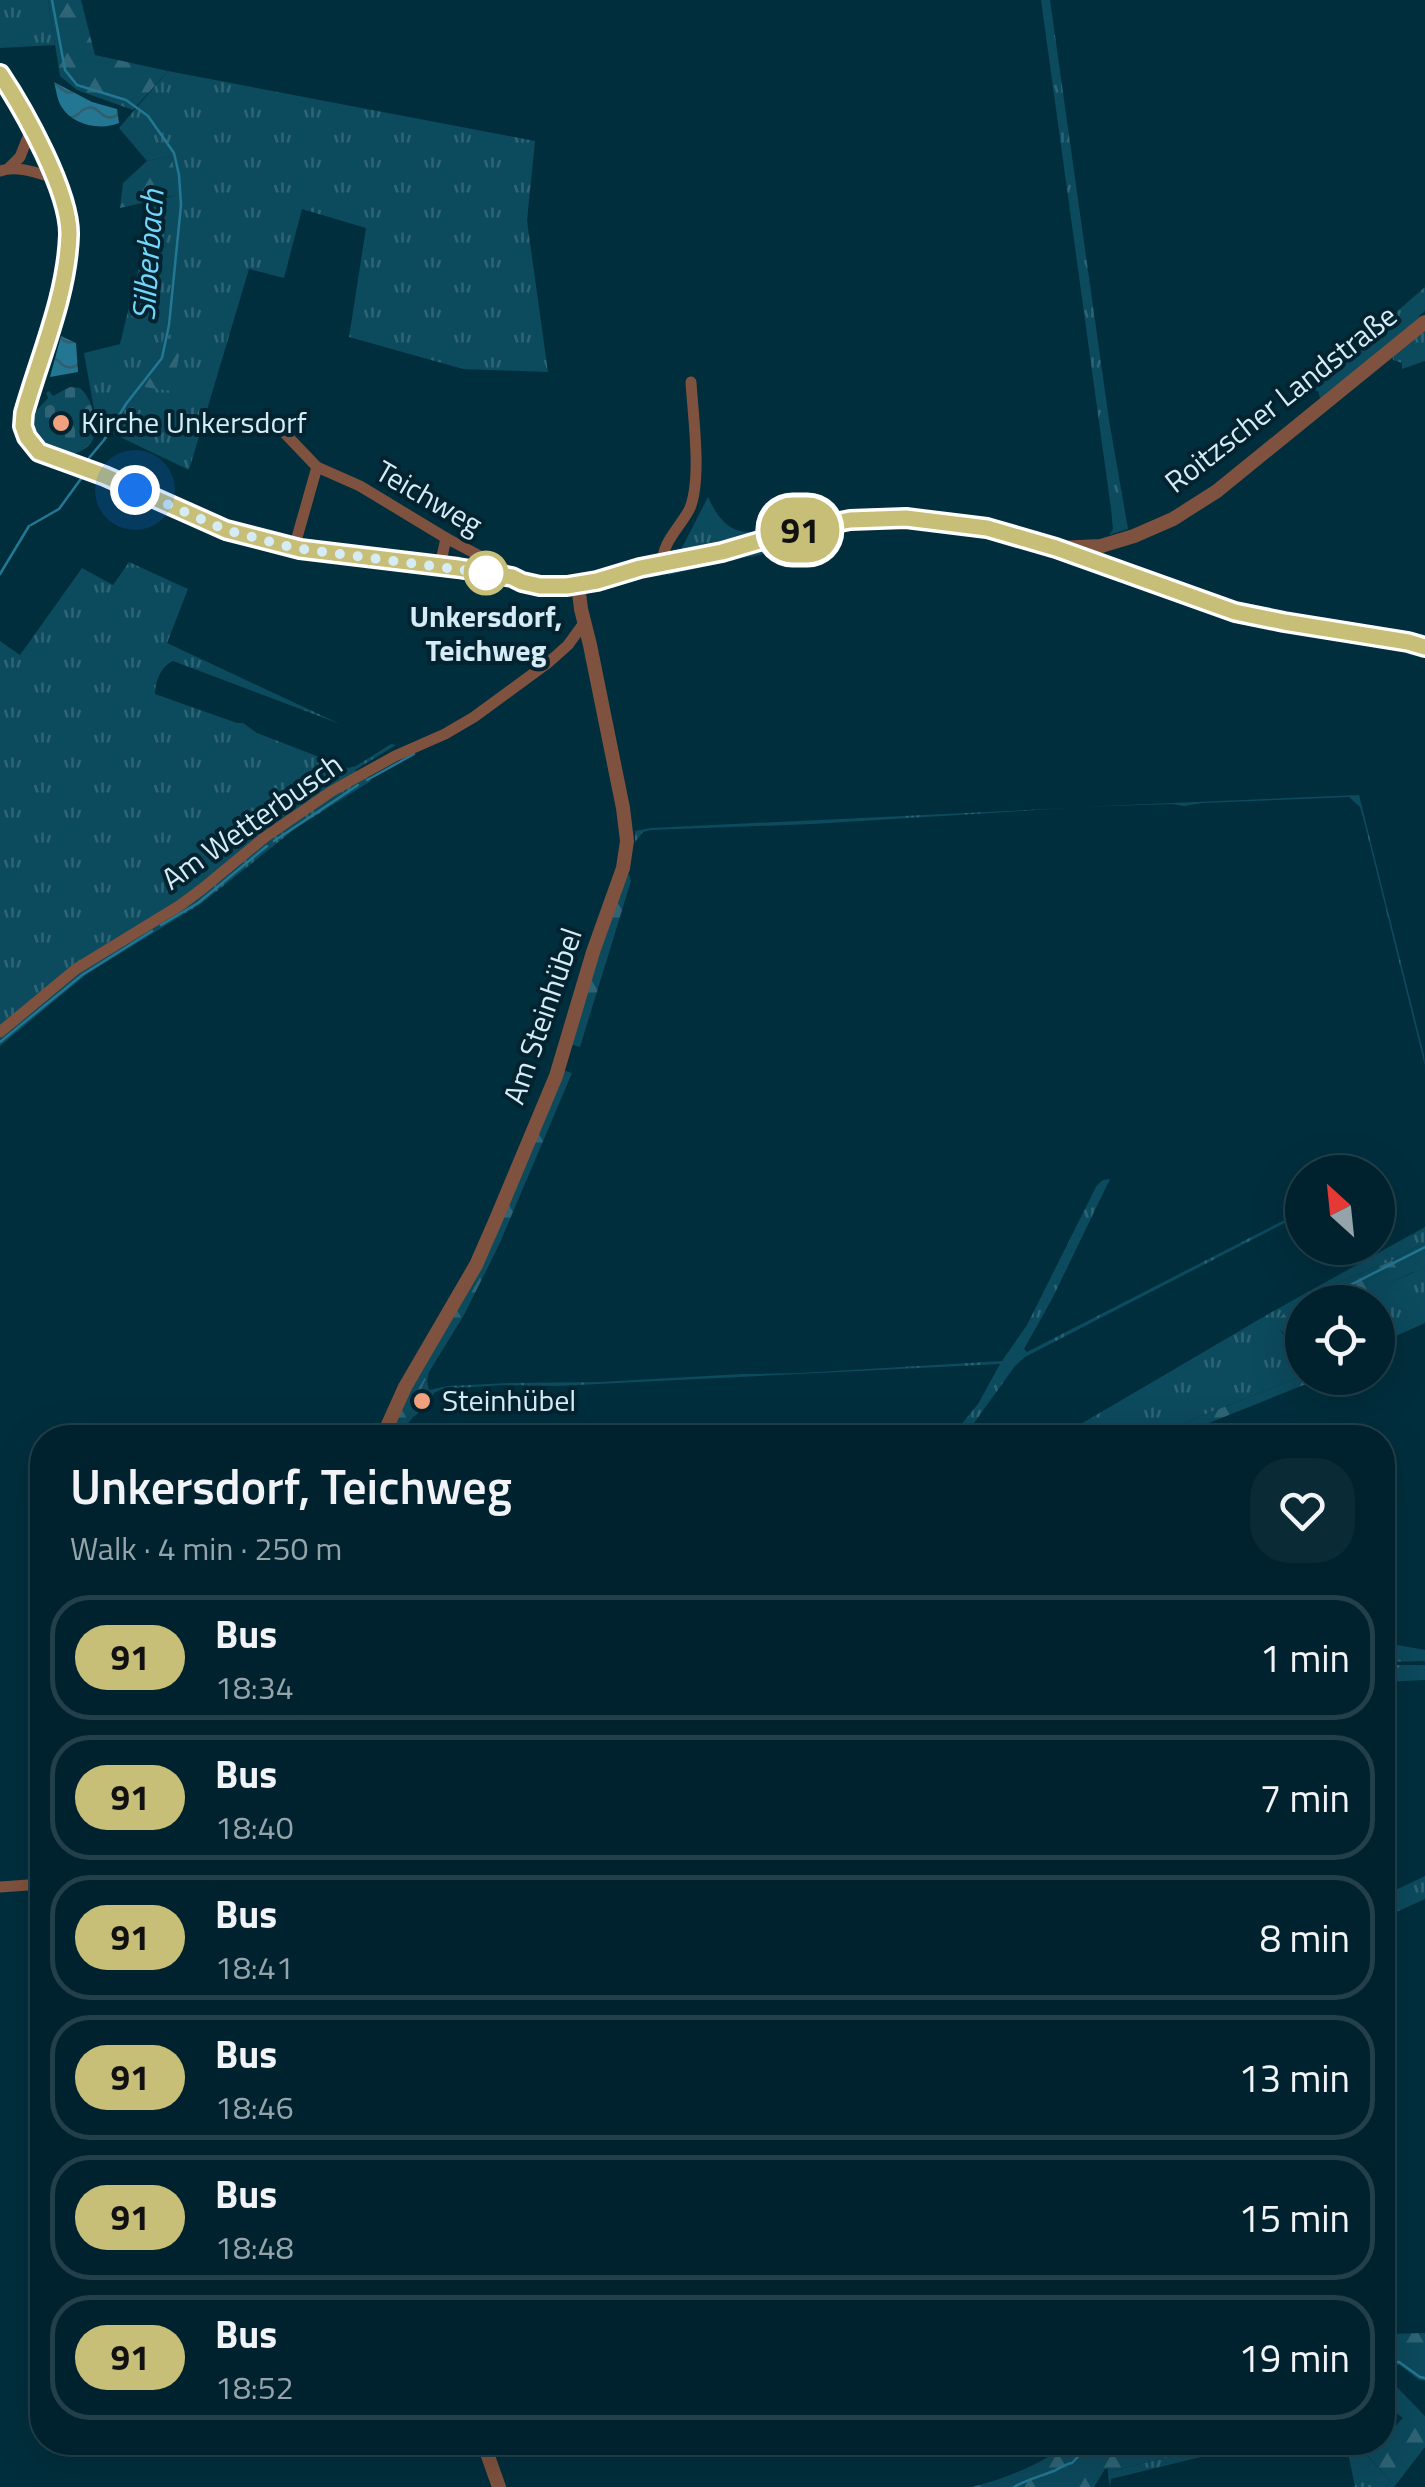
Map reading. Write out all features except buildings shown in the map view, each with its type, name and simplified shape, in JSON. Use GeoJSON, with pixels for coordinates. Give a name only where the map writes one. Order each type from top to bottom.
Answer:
{"type":"FeatureCollection","features":[{"type":"Feature","properties":{"kind":"street","name":"Roitzscher Landstraße"},"geometry":{"type":"LineString","coordinates":[[0,74],[32,128],[68,220],[68,246],[54,319],[23,426],[34,449],[226,530],[294,548],[512,577],[540,586],[578,586],[835,523],[906,518],[987,528],[1056,548],[1102,546],[1173,518],[1216,491],[1425,322]]}},
{"type":"Feature","properties":{"kind":"street"},"geometry":{"type":"LineString","coordinates":[[5,169],[20,156],[32,128]]}},
{"type":"Feature","properties":{"kind":"street"},"geometry":{"type":"LineString","coordinates":[[5,169],[54,178]]}},
{"type":"Feature","properties":{"kind":"street"},"geometry":{"type":"LineString","coordinates":[[669,562],[663,552],[691,505],[696,476],[691,382]]}},
{"type":"Feature","properties":{"kind":"street","name":"Teichweg"},"geometry":{"type":"LineString","coordinates":[[274,422],[318,467],[360,486],[512,573],[512,577]]}},
{"type":"Feature","properties":{"kind":"street"},"geometry":{"type":"LineString","coordinates":[[294,548],[318,467]]}},
{"type":"Feature","properties":{"kind":"street"},"geometry":{"type":"LineString","coordinates":[[440,566],[446,538]]}},
{"type":"Feature","properties":{"kind":"street"},"geometry":{"type":"LineString","coordinates":[[1102,546],[1102,564]]}},
{"type":"Feature","properties":{"kind":"street"},"geometry":{"type":"LineString","coordinates":[[1056,548],[1235,612],[1425,647]]}},
{"type":"Feature","properties":{"kind":"street","name":"Am Steinhübel"},"geometry":{"type":"LineString","coordinates":[[388,1425],[405,1387],[476,1265],[498,1217],[556,1076],[623,868],[627,841],[624,808],[578,586]]}},
{"type":"Feature","properties":{"kind":"street","name":"Am Wetterbusch"},"geometry":{"type":"LineString","coordinates":[[0,1032],[76,969],[202,890],[266,837],[332,792],[474,717],[549,662],[584,623]]}},
{"type":"Feature","properties":{"kind":"street"},"geometry":{"type":"LineString","coordinates":[[0,1887],[30,1885]]}},
{"type":"Feature","properties":{"kind":"street"},"geometry":{"type":"LineString","coordinates":[[488,2455],[499,2487]]}},
{"type":"Feature","properties":{"kind":"green space"},"geometry":{"type":"Polygon","coordinates":[[[0,0],[48,0],[55,45],[0,48],[0,0]]]}},
{"type":"Feature","properties":{"kind":"green space"},"geometry":{"type":"Polygon","coordinates":[[[48,0],[81,0],[95,55],[168,71],[133,110],[77,90],[60,76],[48,0]]]}},
{"type":"Feature","properties":{"kind":"green space"},"geometry":{"type":"Polygon","coordinates":[[[1041,0],[1050,0],[1128,529],[1109,535],[1113,529],[1111,509],[1041,0]]]}},
{"type":"Feature","properties":{"kind":"green space"},"geometry":{"type":"Polygon","coordinates":[[[168,71],[535,141],[527,221],[548,372],[463,369],[349,337],[366,228],[302,209],[284,278],[249,269],[189,470],[97,426],[84,353],[120,344],[155,202],[176,195],[172,156],[147,161],[119,128],[168,71]]]}},
{"type":"Feature","properties":{"kind":"green space"},"geometry":{"type":"Polygon","coordinates":[[[172,156],[177,195],[120,208],[123,183],[147,161],[172,156]]]}},
{"type":"Feature","properties":{"kind":"green space"},"geometry":{"type":"Polygon","coordinates":[[[1425,287],[1425,311],[1421,318],[1323,398],[1318,391],[1311,390],[1314,384],[1425,287]]]}},
{"type":"Feature","properties":{"kind":"green space"},"geometry":{"type":"Polygon","coordinates":[[[1425,329],[1425,361],[1402,369],[1402,363],[1393,360],[1392,355],[1425,329]]]}},
{"type":"Feature","properties":{"kind":"green space"},"geometry":{"type":"Polygon","coordinates":[[[164,337],[181,343],[173,391],[137,386],[136,377],[156,359],[164,337]]]}},
{"type":"Feature","properties":{"kind":"green space"},"geometry":{"type":"Polygon","coordinates":[[[70,387],[80,388],[88,397],[95,432],[86,448],[65,457],[39,442],[31,428],[36,411],[48,398],[46,393],[49,391],[53,396],[70,387]]]}},
{"type":"Feature","properties":{"kind":"green space"},"geometry":{"type":"Polygon","coordinates":[[[708,497],[716,512],[734,529],[755,532],[795,522],[800,539],[761,554],[668,575],[708,497]]]}},
{"type":"Feature","properties":{"kind":"green space"},"geometry":{"type":"Polygon","coordinates":[[[129,562],[188,589],[167,643],[340,724],[173,661],[160,674],[155,694],[243,723],[257,733],[348,768],[391,744],[396,745],[355,770],[371,781],[296,828],[202,903],[87,974],[0,1046],[0,641],[20,655],[82,568],[113,585],[129,562]]]}},
{"type":"Feature","properties":{"kind":"green space"},"geometry":{"type":"Polygon","coordinates":[[[1359,795],[1425,1066],[1360,807],[1349,797],[1081,807],[1359,795]]]}},
{"type":"Feature","properties":{"kind":"green space"},"geometry":{"type":"Polygon","coordinates":[[[1069,808],[651,830],[643,832],[635,842],[635,831],[651,828],[1069,808]]]}},
{"type":"Feature","properties":{"kind":"green space"},"geometry":{"type":"Polygon","coordinates":[[[629,874],[631,881],[580,1047],[570,1044],[622,880],[629,874]]]}},
{"type":"Feature","properties":{"kind":"green space"},"geometry":{"type":"Polygon","coordinates":[[[562,1070],[572,1073],[499,1245],[464,1315],[429,1372],[405,1425],[392,1425],[562,1070]]]}},
{"type":"Feature","properties":{"kind":"green space"},"geometry":{"type":"Polygon","coordinates":[[[1110,1179],[1024,1349],[1027,1352],[1285,1220],[1285,1223],[1025,1357],[973,1425],[961,1425],[978,1404],[1000,1364],[442,1389],[405,1425],[429,1372],[429,1390],[448,1386],[1002,1361],[1027,1325],[1097,1185],[1110,1179]]]}},
{"type":"Feature","properties":{"kind":"green space"},"geometry":{"type":"Polygon","coordinates":[[[1425,1227],[1425,1242],[1395,1259],[1395,1244],[1425,1227]]]}},
{"type":"Feature","properties":{"kind":"green space"},"geometry":{"type":"Polygon","coordinates":[[[1425,1242],[1425,1266],[1384,1285],[1334,1285],[1382,1265],[1395,1265],[1395,1259],[1425,1242]]]}},
{"type":"Feature","properties":{"kind":"green space"},"geometry":{"type":"Polygon","coordinates":[[[1357,1265],[1382,1265],[1320,1285],[1357,1265]]]}},
{"type":"Feature","properties":{"kind":"green space"},"geometry":{"type":"Polygon","coordinates":[[[1425,1266],[1425,1323],[1395,1336],[1395,1285],[1385,1285],[1425,1266]]]}},
{"type":"Feature","properties":{"kind":"green space"},"geometry":{"type":"Polygon","coordinates":[[[1285,1305],[1278,1324],[1285,1334],[1285,1383],[1178,1425],[1079,1425],[1285,1305]]]}},
{"type":"Feature","properties":{"kind":"green space"},"geometry":{"type":"Polygon","coordinates":[[[1285,1312],[1285,1334],[1278,1328],[1278,1319],[1285,1312]]]}},
{"type":"Feature","properties":{"kind":"green space"},"geometry":{"type":"Polygon","coordinates":[[[1285,1383],[1285,1392],[1204,1425],[1178,1425],[1285,1383]]]}},
{"type":"Feature","properties":{"kind":"green space"},"geometry":{"type":"Polygon","coordinates":[[[1395,1645],[1425,1650],[1425,1661],[1395,1662],[1395,1645]]]}},
{"type":"Feature","properties":{"kind":"green space"},"geometry":{"type":"Polygon","coordinates":[[[1395,1665],[1425,1665],[1425,1680],[1395,1681],[1395,1665]]]}},
{"type":"Feature","properties":{"kind":"green space"},"geometry":{"type":"Polygon","coordinates":[[[1425,1876],[1425,1899],[1395,1913],[1395,1890],[1425,1876]]]}},
{"type":"Feature","properties":{"kind":"green space"},"geometry":{"type":"Polygon","coordinates":[[[1425,2333],[1425,2381],[1395,2365],[1395,2334],[1425,2333]]]}},
{"type":"Feature","properties":{"kind":"green space"},"geometry":{"type":"Polygon","coordinates":[[[1395,2385],[1425,2416],[1425,2447],[1394,2487],[1386,2487],[1390,2480],[1367,2455],[1395,2455],[1395,2426],[1403,2418],[1395,2412],[1395,2385]]]}},
{"type":"Feature","properties":{"kind":"green space"},"geometry":{"type":"Polygon","coordinates":[[[1177,2455],[1209,2455],[1111,2479],[1110,2487],[1111,2471],[1177,2455]]]}},
{"type":"Feature","properties":{"kind":"green space"},"geometry":{"type":"Polygon","coordinates":[[[1177,2455],[1111,2471],[1108,2476],[1105,2469],[1094,2487],[972,2487],[1048,2457],[1177,2455]]]}},
{"type":"Feature","properties":{"kind":"green space"},"geometry":{"type":"Polygon","coordinates":[[[1348,2455],[1366,2455],[1390,2480],[1386,2487],[1355,2487],[1348,2455]]]}},
{"type":"Feature","properties":{"kind":"water"},"geometry":{"type":"Polygon","coordinates":[[[54,82],[92,102],[117,109],[119,123],[95,126],[72,118],[61,106],[54,82]]]}},
{"type":"Feature","properties":{"kind":"water"},"geometry":{"type":"Polygon","coordinates":[[[61,336],[76,343],[78,372],[50,377],[61,336]]]}},
{"type":"Feature","properties":{"kind":"waterway","name":"Silberbach"},"geometry":{"type":"LineString","coordinates":[[52,0],[65,70],[77,85],[126,100],[148,116],[174,153],[179,175],[181,205],[162,358],[87,464]]}},
{"type":"Feature","properties":{"kind":"waterway","name":"Silberbach"},"geometry":{"type":"LineString","coordinates":[[31,525],[59,509],[83,476]]}},
{"type":"Feature","properties":{"kind":"waterway","name":"Silberbach"},"geometry":{"type":"LineString","coordinates":[[0,574],[29,526]]}},
{"type":"Feature","properties":{"kind":"waterway"},"geometry":{"type":"LineString","coordinates":[[367,780],[414,754]]}},
{"type":"Feature","properties":{"kind":"waterway"},"geometry":{"type":"LineString","coordinates":[[274,841],[358,785]]}},
{"type":"Feature","properties":{"kind":"waterway"},"geometry":{"type":"LineString","coordinates":[[161,925],[198,903],[267,846]]}},
{"type":"Feature","properties":{"kind":"waterway"},"geometry":{"type":"LineString","coordinates":[[0,1042],[82,975],[152,931]]}},
{"type":"Feature","properties":{"kind":"waterway"},"geometry":{"type":"LineString","coordinates":[[1350,1285],[1425,1247]]}},
{"type":"Feature","properties":{"kind":"waterway"},"geometry":{"type":"LineString","coordinates":[[1395,2362],[1425,2378]]}},
{"type":"Feature","properties":{"kind":"waterway"},"geometry":{"type":"LineString","coordinates":[[1014,2487],[1072,2463],[1080,2455]]}},
{"type":"Feature","properties":{"kind":"bus line","name":"91"},"geometry":{"type":"LineString","coordinates":[[0,74],[50,166],[70,232],[58,306],[24,413],[27,437],[34,449],[48,457],[105,476],[226,530],[300,549],[458,568],[540,586],[578,586],[790,532],[850,520],[906,518],[987,528],[1056,548],[1235,612],[1425,647]]}},
{"type":"Feature","properties":{"kind":"place","name":"Kirche Unkersdorf"},"geometry":{"type":"Point","coordinates":[61,423]}},
{"type":"Feature","properties":{"kind":"place","name":"Unkersdorf, Teichweg"},"geometry":{"type":"Point","coordinates":[486,573]}},
{"type":"Feature","properties":{"kind":"place","name":"Steinhübel"},"geometry":{"type":"Point","coordinates":[422,1401]}},
{"type":"Feature","properties":{"kind":"route"},"geometry":{"type":"LineString","coordinates":[[135,490],[226,530],[294,548],[486,573]]}}]}
